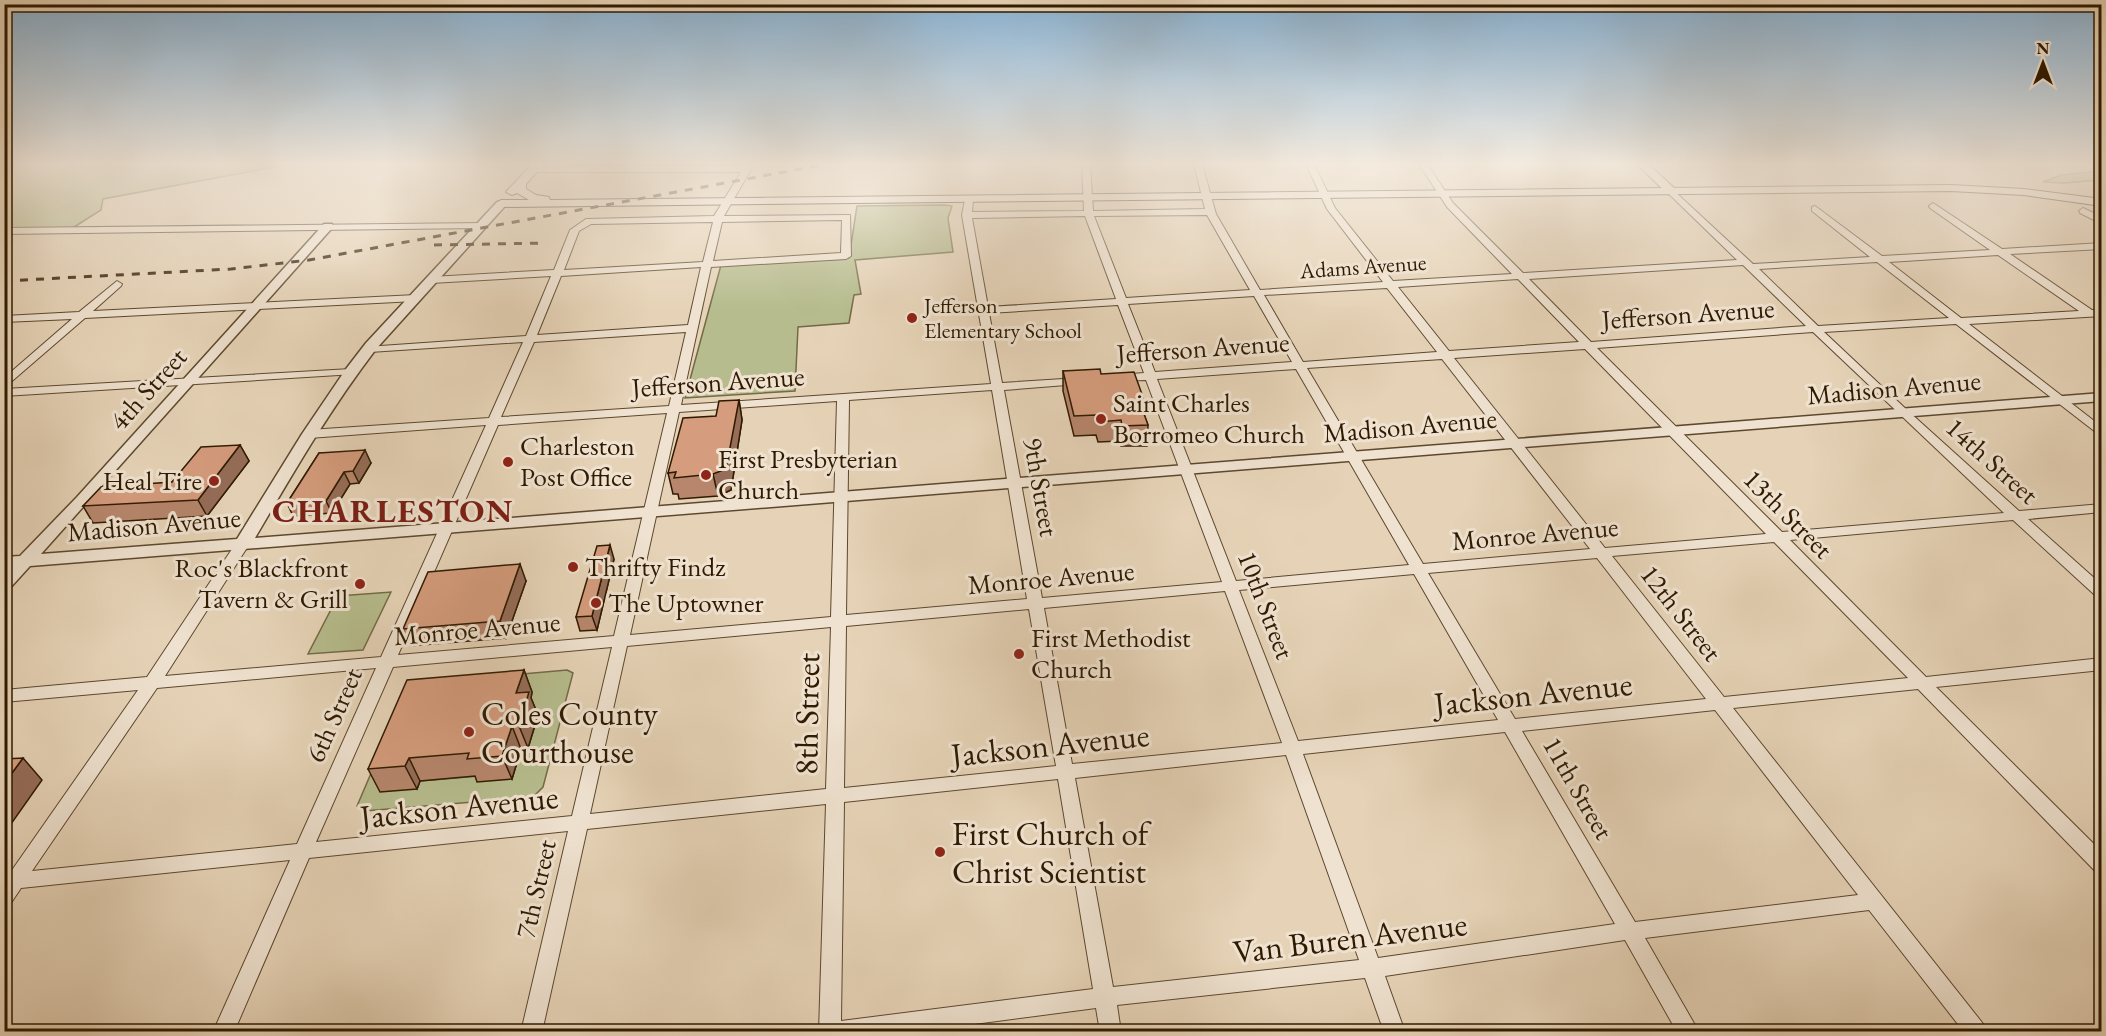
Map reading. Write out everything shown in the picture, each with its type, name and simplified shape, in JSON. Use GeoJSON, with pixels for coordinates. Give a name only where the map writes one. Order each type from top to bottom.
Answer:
{"type":"FeatureCollection","features":[{"type":"Feature","properties":{"kind":"street"},"geometry":{"type":"LineString","coordinates":[[4,897],[10,882],[151,684],[243,543],[309,434],[351,372],[493,212]]}},
{"type":"Feature","properties":{"kind":"street","name":"7th Street"},"geometry":{"type":"LineString","coordinates":[[531,1032],[692,328],[718,218],[722,212]]}},
{"type":"Feature","properties":{"kind":"street","name":"9th Street"},"geometry":{"type":"LineString","coordinates":[[969,212],[1111,1032]]}},
{"type":"Feature","properties":{"kind":"street"},"geometry":{"type":"LineString","coordinates":[[1056,212],[1189,212]]}},
{"type":"Feature","properties":{"kind":"street","name":"11th Street"},"geometry":{"type":"LineString","coordinates":[[1210,212],[1689,1032]]}},
{"type":"Feature","properties":{"kind":"street","name":"12th Street"},"geometry":{"type":"LineString","coordinates":[[1334,212],[1977,1032]]}},
{"type":"Feature","properties":{"kind":"street","name":"13th Street"},"geometry":{"type":"LineString","coordinates":[[1456,212],[2102,865]]}},
{"type":"Feature","properties":{"kind":"street","name":"14th Street"},"geometry":{"type":"LineString","coordinates":[[1693,212],[1903,413],[2102,594]]}},
{"type":"Feature","properties":{"kind":"street"},"geometry":{"type":"LineString","coordinates":[[1819,212],[2102,433]]}},
{"type":"Feature","properties":{"kind":"street"},"geometry":{"type":"LineString","coordinates":[[1942,212],[2102,322]]}},
{"type":"Feature","properties":{"kind":"street"},"geometry":{"type":"LineString","coordinates":[[2085,212],[2102,222]]}},
{"type":"Feature","properties":{"kind":"street","name":"10th Street"},"geometry":{"type":"LineString","coordinates":[[1089,214],[1292,748],[1395,1032]]}},
{"type":"Feature","properties":{"kind":"street"},"geometry":{"type":"LineString","coordinates":[[431,280],[846,256],[847,217],[718,218]]}},
{"type":"Feature","properties":{"kind":"street","name":"6th Street"},"geometry":{"type":"LineString","coordinates":[[222,1032],[530,339],[574,230],[590,221],[718,218]]}},
{"type":"Feature","properties":{"kind":"street"},"geometry":{"type":"LineString","coordinates":[[5,232],[482,225]]}},
{"type":"Feature","properties":{"kind":"street","name":"4th Street"},"geometry":{"type":"LineString","coordinates":[[4,584],[328,226]]}},
{"type":"Feature","properties":{"kind":"street","name":"Adams Avenue"},"geometry":{"type":"LineString","coordinates":[[984,310],[1520,276],[2102,246]]}},
{"type":"Feature","properties":{"kind":"street"},"geometry":{"type":"LineString","coordinates":[[4,385],[117,284]]}},
{"type":"Feature","properties":{"kind":"street"},"geometry":{"type":"LineString","coordinates":[[4,318],[416,298]]}},
{"type":"Feature","properties":{"kind":"street","name":"Jefferson Avenue"},"geometry":{"type":"LineString","coordinates":[[309,434],[1816,329],[2102,313]]}},
{"type":"Feature","properties":{"kind":"street"},"geometry":{"type":"LineString","coordinates":[[370,349],[692,328]]}},
{"type":"Feature","properties":{"kind":"street"},"geometry":{"type":"LineString","coordinates":[[4,393],[351,372]]}},
{"type":"Feature","properties":{"kind":"street","name":"Madison Avenue"},"geometry":{"type":"LineString","coordinates":[[4,562],[2102,397]]}},
{"type":"Feature","properties":{"kind":"street","name":"8th Street"},"geometry":{"type":"LineString","coordinates":[[831,1032],[843,398]]}},
{"type":"Feature","properties":{"kind":"street","name":"Monroe Avenue"},"geometry":{"type":"LineString","coordinates":[[4,696],[2102,508]]}},
{"type":"Feature","properties":{"kind":"street","name":"Jackson Avenue"},"geometry":{"type":"LineString","coordinates":[[10,882],[2102,664]]}},
{"type":"Feature","properties":{"kind":"street","name":"Van Buren Avenue"},"geometry":{"type":"LineString","coordinates":[[831,1032],[1105,997],[1373,968],[1874,901]]}},
{"type":"Feature","properties":{"kind":"green space"},"geometry":{"type":"Polygon","coordinates":[[[5,212],[97,212],[71,229],[5,229],[5,212]]]}},
{"type":"Feature","properties":{"kind":"green space"},"geometry":{"type":"Polygon","coordinates":[[[856,212],[950,212],[948,218],[953,252],[855,260],[861,294],[854,295],[849,323],[798,327],[795,391],[685,398],[721,265],[849,258],[856,212]]]}},
{"type":"Feature","properties":{"kind":"green space"},"geometry":{"type":"Polygon","coordinates":[[[391,592],[363,650],[308,654],[338,596],[391,592]]]}},
{"type":"Feature","properties":{"kind":"green space"},"geometry":{"type":"Polygon","coordinates":[[[567,670],[573,673],[543,787],[533,797],[364,811],[357,806],[384,743],[419,683],[567,670]],[[417,702],[417,789],[420,781],[479,776],[521,749],[528,748],[537,715],[417,702]]]}},
{"type":"Feature","properties":{"kind":"building"},"geometry":{"type":"Polygon","coordinates":[[[1100,369],[1101,374],[1134,372],[1143,397],[1138,397],[1148,425],[1122,426],[1121,420],[1099,422],[1096,415],[1074,416],[1063,371],[1100,369]]]}},
{"type":"Feature","properties":{"kind":"building"},"geometry":{"type":"Polygon","coordinates":[[[739,400],[726,469],[713,474],[674,478],[676,472],[668,473],[683,418],[716,416],[719,401],[739,400]]]}},
{"type":"Feature","properties":{"kind":"building"},"geometry":{"type":"Polygon","coordinates":[[[240,445],[198,500],[83,506],[101,487],[172,482],[201,447],[240,445]]]}},
{"type":"Feature","properties":{"kind":"building"},"geometry":{"type":"Polygon","coordinates":[[[365,450],[353,471],[344,472],[326,501],[287,503],[319,453],[365,450]]]}},
{"type":"Feature","properties":{"kind":"building"},"geometry":{"type":"Polygon","coordinates":[[[610,545],[592,616],[576,617],[597,546],[610,545]]]}},
{"type":"Feature","properties":{"kind":"building"},"geometry":{"type":"Polygon","coordinates":[[[520,564],[500,621],[403,629],[428,572],[520,564]]]}},
{"type":"Feature","properties":{"kind":"building","name":"Coles County Courthouse"},"geometry":{"type":"Polygon","coordinates":[[[524,670],[516,693],[529,692],[519,726],[512,726],[502,756],[467,759],[469,753],[409,758],[405,766],[368,769],[407,680],[524,670]]]}},
{"type":"Feature","properties":{"kind":"building"},"geometry":{"type":"Polygon","coordinates":[[[23,758],[4,784],[4,759],[23,758]]]}},
{"type":"Feature","properties":{"kind":"railway"},"geometry":{"type":"LineString","coordinates":[[4,281],[231,269],[309,260],[566,212]]}},
{"type":"Feature","properties":{"kind":"railway"},"geometry":{"type":"LineString","coordinates":[[434,245],[545,243]]}},
{"type":"Feature","properties":{"kind":"place","name":"Jefferson Elementary School"},"geometry":{"type":"Point","coordinates":[912,318]}},
{"type":"Feature","properties":{"kind":"place","name":"Saint Charles Borromeo Church"},"geometry":{"type":"Point","coordinates":[1101,419]}},
{"type":"Feature","properties":{"kind":"place","name":"Charleston Post Office"},"geometry":{"type":"Point","coordinates":[508,462]}},
{"type":"Feature","properties":{"kind":"place","name":"First Presbyterian Church"},"geometry":{"type":"Point","coordinates":[706,475]}},
{"type":"Feature","properties":{"kind":"place","name":"Heal Tire"},"geometry":{"type":"Point","coordinates":[214,481]}},
{"type":"Feature","properties":{"kind":"place","name":"Thrifty Findz"},"geometry":{"type":"Point","coordinates":[573,567]}},
{"type":"Feature","properties":{"kind":"place","name":"Roc's Blackfront Tavern & Grill"},"geometry":{"type":"Point","coordinates":[360,584]}},
{"type":"Feature","properties":{"kind":"place","name":"The Uptowner"},"geometry":{"type":"Point","coordinates":[596,603]}},
{"type":"Feature","properties":{"kind":"place","name":"First Methodist Church"},"geometry":{"type":"Point","coordinates":[1019,654]}},
{"type":"Feature","properties":{"kind":"place","name":"Coles County Courthouse"},"geometry":{"type":"Point","coordinates":[469,732]}},
{"type":"Feature","properties":{"kind":"place","name":"First Church of Christ Scientist"},"geometry":{"type":"Point","coordinates":[940,852]}},
{"type":"Feature","properties":{"kind":"district","name":"CHARLESTON"},"geometry":{"type":"Point","coordinates":[393,510]}}]}
